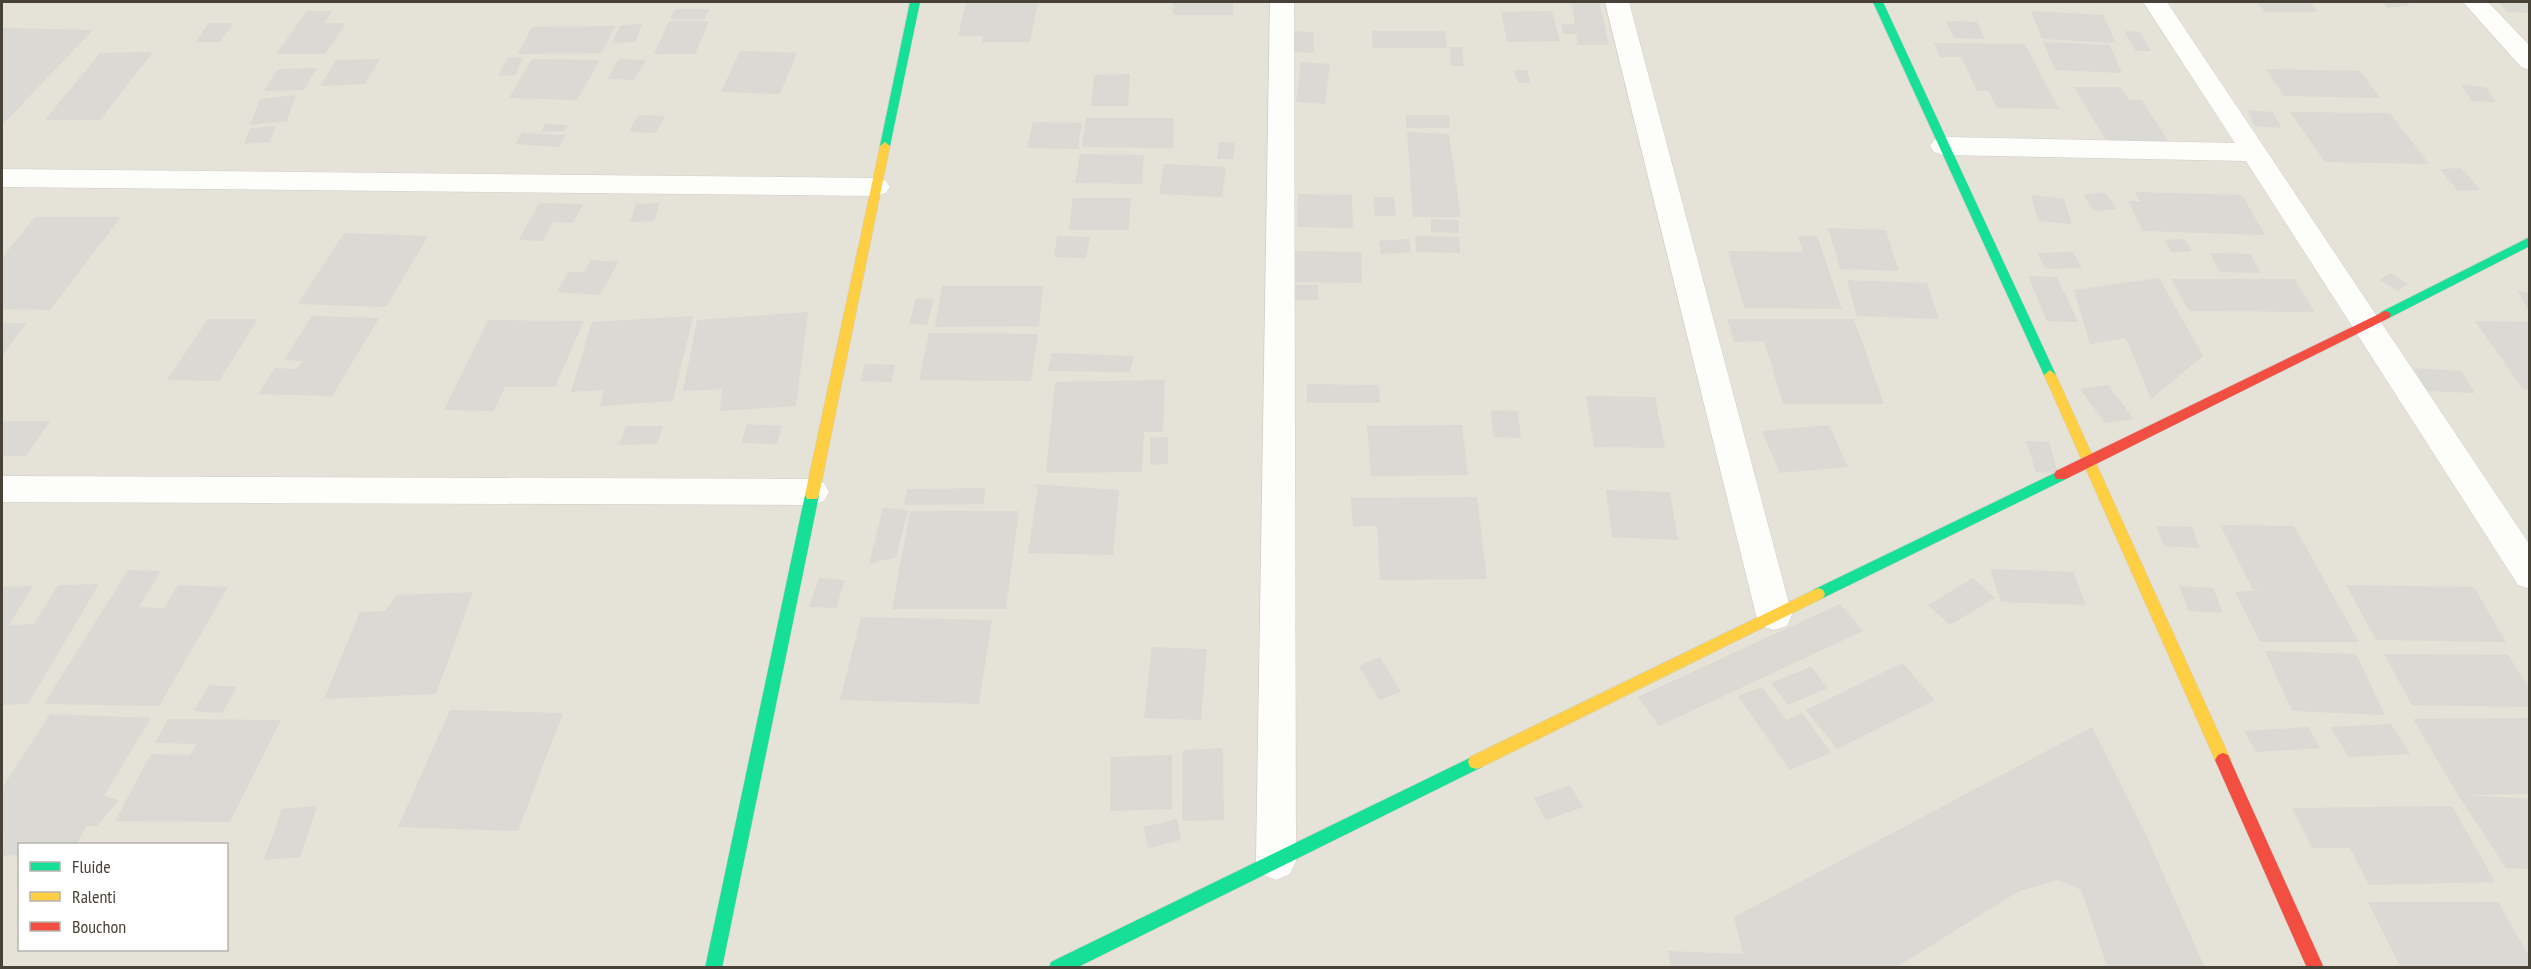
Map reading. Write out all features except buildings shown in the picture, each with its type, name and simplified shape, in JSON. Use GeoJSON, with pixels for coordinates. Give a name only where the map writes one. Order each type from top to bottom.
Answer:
{"type":"FeatureCollection","features":[{"type":"Feature","properties":{"kind":"street"},"geometry":{"type":"LineString","coordinates":[[713,968],[915,2]]}},
{"type":"Feature","properties":{"kind":"street"},"geometry":{"type":"LineString","coordinates":[[1276,861],[1282,2]]}},
{"type":"Feature","properties":{"kind":"street"},"geometry":{"type":"LineString","coordinates":[[1617,2],[1774,615]]}},
{"type":"Feature","properties":{"kind":"street"},"geometry":{"type":"LineString","coordinates":[[1878,2],[2089,460],[2316,968]]}},
{"type":"Feature","properties":{"kind":"street"},"geometry":{"type":"LineString","coordinates":[[2155,2],[2368,324],[2529,575]]}},
{"type":"Feature","properties":{"kind":"street"},"geometry":{"type":"LineString","coordinates":[[2475,2],[2529,62]]}},
{"type":"Feature","properties":{"kind":"street"},"geometry":{"type":"LineString","coordinates":[[1943,146],[2253,152]]}},
{"type":"Feature","properties":{"kind":"street"},"geometry":{"type":"LineString","coordinates":[[2,178],[876,187]]}},
{"type":"Feature","properties":{"kind":"street"},"geometry":{"type":"LineString","coordinates":[[1058,968],[2368,324],[2529,241]]}},
{"type":"Feature","properties":{"kind":"street"},"geometry":{"type":"LineString","coordinates":[[2,489],[812,492]]}},
{"type":"Feature","properties":{"kind":"shaded area"},"geometry":{"type":"Polygon","coordinates":[[[2,2],[2529,2],[2529,967],[2,968],[2,2]]]}},
{"type":"Feature","properties":{"kind":"traffic: fast"},"geometry":{"type":"LineString","coordinates":[[885,146],[915,2]]}},
{"type":"Feature","properties":{"kind":"traffic: fast"},"geometry":{"type":"LineString","coordinates":[[1878,2],[2050,375]]}},
{"type":"Feature","properties":{"kind":"traffic: fast"},"geometry":{"type":"LineString","coordinates":[[2385,315],[2530,241]]}},
{"type":"Feature","properties":{"kind":"traffic: fast"},"geometry":{"type":"LineString","coordinates":[[1818,594],[2061,475]]}},
{"type":"Feature","properties":{"kind":"traffic: fast"},"geometry":{"type":"LineString","coordinates":[[713,968],[812,495]]}},
{"type":"Feature","properties":{"kind":"traffic: fast"},"geometry":{"type":"LineString","coordinates":[[1057,968],[1476,762]]}},
{"type":"Feature","properties":{"kind":"traffic: slow"},"geometry":{"type":"LineString","coordinates":[[812,495],[885,146]]}},
{"type":"Feature","properties":{"kind":"traffic: slow"},"geometry":{"type":"LineString","coordinates":[[2050,375],[2223,760]]}},
{"type":"Feature","properties":{"kind":"traffic: slow"},"geometry":{"type":"LineString","coordinates":[[1476,762],[1818,594]]}},
{"type":"Feature","properties":{"kind":"traffic: jam"},"geometry":{"type":"LineString","coordinates":[[2061,475],[2385,315]]}},
{"type":"Feature","properties":{"kind":"traffic: jam"},"geometry":{"type":"LineString","coordinates":[[2223,760],[2316,968]]}}]}
